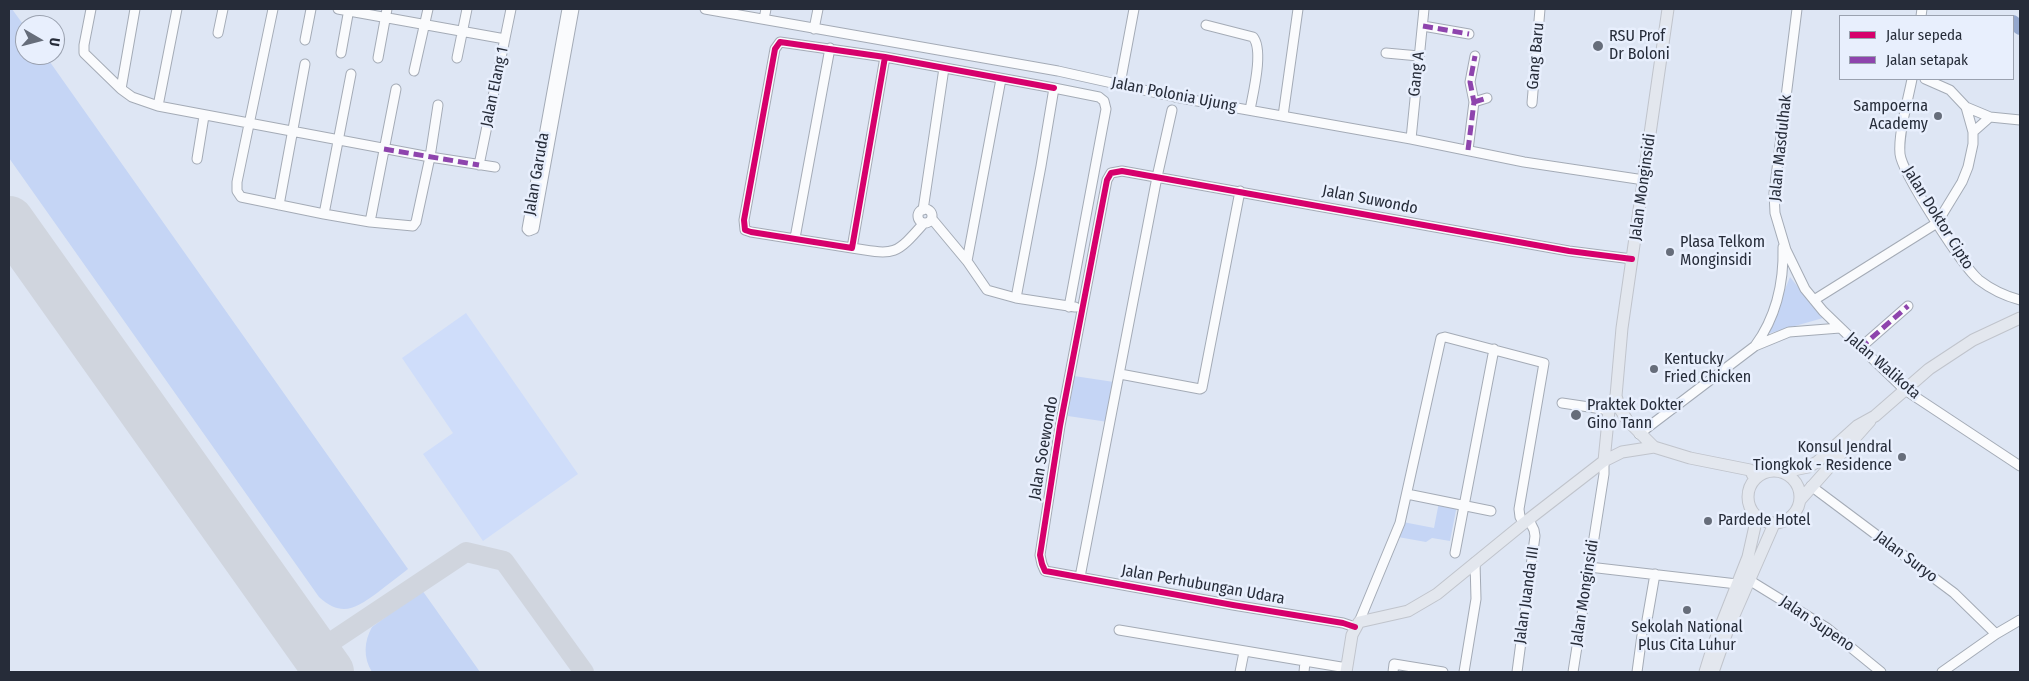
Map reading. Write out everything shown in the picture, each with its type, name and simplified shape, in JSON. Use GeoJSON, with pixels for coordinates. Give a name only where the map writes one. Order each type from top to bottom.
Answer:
{"type":"FeatureCollection","features":[{"type":"Feature","properties":{"kind":"main road","name":"Jalan Monginsidi"},"geometry":{"type":"LineString","coordinates":[[1604,461],[1609,410],[1616,396],[1622,328],[1668,9]]}},
{"type":"Feature","properties":{"kind":"main road"},"geometry":{"type":"LineString","coordinates":[[1875,416],[1863,432],[1801,499],[1795,514],[1790,519],[1774,524],[1756,517],[1748,502],[1748,494],[1755,479],[1765,472],[1784,472],[1808,467],[1817,462],[1857,426],[1875,416],[1929,369],[1973,340],[2020,318]]}},
{"type":"Feature","properties":{"kind":"main road"},"geometry":{"type":"LineString","coordinates":[[1616,396],[1620,409],[1639,434],[1654,447],[1690,458],[1750,470],[1755,479]]}},
{"type":"Feature","properties":{"kind":"main road","name":"Jalan Perhubungan Udara"},"geometry":{"type":"LineString","coordinates":[[1357,624],[1408,611],[1437,594],[1604,461],[1622,452],[1654,447]]}},
{"type":"Feature","properties":{"kind":"main road"},"geometry":{"type":"LineString","coordinates":[[1784,472],[1793,478],[1799,488],[1801,499]]}},
{"type":"Feature","properties":{"kind":"main road"},"geometry":{"type":"LineString","coordinates":[[1705,672],[1748,557],[1756,517]]}},
{"type":"Feature","properties":{"kind":"main road"},"geometry":{"type":"LineString","coordinates":[[1713,672],[1728,628],[1774,524]]}},
{"type":"Feature","properties":{"kind":"main road"},"geometry":{"type":"LineString","coordinates":[[1347,670],[1352,635],[1357,624]]}},
{"type":"Feature","properties":{"kind":"street"},"geometry":{"type":"LineString","coordinates":[[91,9],[84,53],[121,89],[132,97],[158,106],[204,116],[251,122],[384,149],[495,167]]}},
{"type":"Feature","properties":{"kind":"street"},"geometry":{"type":"LineString","coordinates":[[121,89],[135,9]]}},
{"type":"Feature","properties":{"kind":"street"},"geometry":{"type":"LineString","coordinates":[[158,106],[177,9]]}},
{"type":"Feature","properties":{"kind":"street"},"geometry":{"type":"LineString","coordinates":[[218,33],[222,9]]}},
{"type":"Feature","properties":{"kind":"street"},"geometry":{"type":"LineString","coordinates":[[273,9],[237,182],[238,194],[244,198],[370,222],[415,226],[430,157],[438,105]]}},
{"type":"Feature","properties":{"kind":"street"},"geometry":{"type":"LineString","coordinates":[[305,40],[311,9]]}},
{"type":"Feature","properties":{"kind":"street"},"geometry":{"type":"LineString","coordinates":[[338,9],[387,13],[424,24],[505,39]]}},
{"type":"Feature","properties":{"kind":"street"},"geometry":{"type":"LineString","coordinates":[[414,71],[428,9]]}},
{"type":"Feature","properties":{"kind":"street"},"geometry":{"type":"LineString","coordinates":[[457,58],[468,9]]}},
{"type":"Feature","properties":{"kind":"street","name":"Jalan Elang 1"},"geometry":{"type":"LineString","coordinates":[[479,165],[511,9]]}},
{"type":"Feature","properties":{"kind":"street","name":"Jalan Garuda"},"geometry":{"type":"LineString","coordinates":[[541,174],[527,229],[531,231],[534,228],[567,9]]}},
{"type":"Feature","properties":{"kind":"street","name":"Jalan Garuda"},"geometry":{"type":"LineString","coordinates":[[555,92],[574,9]]}},
{"type":"Feature","properties":{"kind":"street","name":"Jalan Polonia Ujung"},"geometry":{"type":"LineString","coordinates":[[705,9],[1058,71],[1175,97],[1411,139],[1533,164],[1644,180]]}},
{"type":"Feature","properties":{"kind":"street"},"geometry":{"type":"LineString","coordinates":[[764,20],[766,9]]}},
{"type":"Feature","properties":{"kind":"street"},"geometry":{"type":"LineString","coordinates":[[814,29],[818,9]]}},
{"type":"Feature","properties":{"kind":"street"},"geometry":{"type":"LineString","coordinates":[[1120,84],[1134,9]]}},
{"type":"Feature","properties":{"kind":"street"},"geometry":{"type":"LineString","coordinates":[[1283,116],[1298,9]]}},
{"type":"Feature","properties":{"kind":"street","name":"Gang A"},"geometry":{"type":"LineString","coordinates":[[1411,139],[1424,9]]}},
{"type":"Feature","properties":{"kind":"street","name":"Gang Baru"},"geometry":{"type":"LineString","coordinates":[[1532,102],[1540,9]]}},
{"type":"Feature","properties":{"kind":"street","name":"Jalan Masdulhak"},"geometry":{"type":"LineString","coordinates":[[1797,9],[1774,193],[1775,213],[1783,240],[1805,289],[1840,328]]}},
{"type":"Feature","properties":{"kind":"street"},"geometry":{"type":"LineString","coordinates":[[341,53],[349,10]]}},
{"type":"Feature","properties":{"kind":"street"},"geometry":{"type":"LineString","coordinates":[[378,58],[387,13]]}},
{"type":"Feature","properties":{"kind":"street"},"geometry":{"type":"LineString","coordinates":[[1206,25],[1253,37],[1257,42],[1258,56],[1250,110]]}},
{"type":"Feature","properties":{"kind":"street"},"geometry":{"type":"LineString","coordinates":[[1423,26],[1469,34]]}},
{"type":"Feature","properties":{"kind":"street"},"geometry":{"type":"LineString","coordinates":[[944,68],[924,210],[930,211],[928,221],[911,238],[893,252],[883,253],[751,232],[744,227],[775,49],[783,41],[885,57],[1054,88],[1099,97],[1104,101],[1106,109],[1069,307]]}},
{"type":"Feature","properties":{"kind":"street"},"geometry":{"type":"LineString","coordinates":[[795,238],[830,48]]}},
{"type":"Feature","properties":{"kind":"street"},"geometry":{"type":"LineString","coordinates":[[1386,52],[1419,56]]}},
{"type":"Feature","properties":{"kind":"street"},"geometry":{"type":"LineString","coordinates":[[1468,150],[1474,102],[1470,85],[1475,56]]}},
{"type":"Feature","properties":{"kind":"street"},"geometry":{"type":"LineString","coordinates":[[852,248],[885,57]]}},
{"type":"Feature","properties":{"kind":"street"},"geometry":{"type":"LineString","coordinates":[[278,205],[305,64]]}},
{"type":"Feature","properties":{"kind":"street"},"geometry":{"type":"LineString","coordinates":[[324,214],[351,74]]}},
{"type":"Feature","properties":{"kind":"street"},"geometry":{"type":"LineString","coordinates":[[967,261],[1000,79]]}},
{"type":"Feature","properties":{"kind":"street","name":"Jalan Doktor Cipto"},"geometry":{"type":"LineString","coordinates":[[1912,80],[1900,144],[1900,157],[1937,223],[1967,268],[1991,289],[2020,300]]}},
{"type":"Feature","properties":{"kind":"street"},"geometry":{"type":"LineString","coordinates":[[1927,80],[1950,90],[1966,107],[1990,116],[2020,120]]}},
{"type":"Feature","properties":{"kind":"street"},"geometry":{"type":"LineString","coordinates":[[1016,298],[1054,88]]}},
{"type":"Feature","properties":{"kind":"street"},"geometry":{"type":"LineString","coordinates":[[370,222],[396,89]]}},
{"type":"Feature","properties":{"kind":"street"},"geometry":{"type":"LineString","coordinates":[[1474,102],[1488,98]]}},
{"type":"Feature","properties":{"kind":"street"},"geometry":{"type":"LineString","coordinates":[[1814,300],[1937,223],[1953,198],[1968,167],[1973,144],[1973,132],[1966,107]]}},
{"type":"Feature","properties":{"kind":"street"},"geometry":{"type":"LineString","coordinates":[[1080,577],[1157,177],[1172,110]]}},
{"type":"Feature","properties":{"kind":"street"},"geometry":{"type":"LineString","coordinates":[[196,159],[204,116]]}},
{"type":"Feature","properties":{"kind":"street"},"geometry":{"type":"LineString","coordinates":[[1973,132],[1990,116]]}},
{"type":"Feature","properties":{"kind":"street","name":"Jalan Suwondo"},"geometry":{"type":"LineString","coordinates":[[1107,180],[1111,173],[1118,170],[1569,251],[1632,259]]}},
{"type":"Feature","properties":{"kind":"street","name":"Jalan Soewondo"},"geometry":{"type":"LineString","coordinates":[[1045,571],[1040,555],[1060,426],[1107,180]]}},
{"type":"Feature","properties":{"kind":"street"},"geometry":{"type":"LineString","coordinates":[[1120,374],[1202,388],[1240,191]]}},
{"type":"Feature","properties":{"kind":"street"},"geometry":{"type":"LineString","coordinates":[[928,221],[967,261],[987,290],[1016,298],[1083,308]]}},
{"type":"Feature","properties":{"kind":"street"},"geometry":{"type":"LineString","coordinates":[[1755,346],[1763,334],[1779,296],[1784,267],[1783,240]]}},
{"type":"Feature","properties":{"kind":"street"},"geometry":{"type":"LineString","coordinates":[[1860,348],[1908,306]]}},
{"type":"Feature","properties":{"kind":"street","name":"Jalan Walikota"},"geometry":{"type":"LineString","coordinates":[[1639,434],[1755,346],[1789,332],[1840,328],[1905,390],[2020,466]]}},
{"type":"Feature","properties":{"kind":"street"},"geometry":{"type":"LineString","coordinates":[[1357,624],[1400,523],[1441,338],[1445,337],[1494,349],[1455,553]]}},
{"type":"Feature","properties":{"kind":"street","name":"Jalan Juanda III"},"geometry":{"type":"LineString","coordinates":[[1494,349],[1543,361],[1545,365],[1519,509],[1520,517],[1534,530],[1535,536],[1516,672]]}},
{"type":"Feature","properties":{"kind":"street"},"geometry":{"type":"LineString","coordinates":[[1562,403],[1609,410]]}},
{"type":"Feature","properties":{"kind":"street","name":"Jalan Monginsidi"},"geometry":{"type":"LineString","coordinates":[[1573,672],[1604,474],[1604,461]]}},
{"type":"Feature","properties":{"kind":"street","name":"Jalan Suryo"},"geometry":{"type":"LineString","coordinates":[[1812,486],[1954,593],[1996,634]]}},
{"type":"Feature","properties":{"kind":"street"},"geometry":{"type":"LineString","coordinates":[[1406,494],[1490,511]]}},
{"type":"Feature","properties":{"kind":"street"},"geometry":{"type":"LineString","coordinates":[[1464,672],[1476,599],[1475,562]]}},
{"type":"Feature","properties":{"kind":"street"},"geometry":{"type":"LineString","coordinates":[[1589,567],[1737,584]]}},
{"type":"Feature","properties":{"kind":"street","name":"Jalan Perhubungan Udara"},"geometry":{"type":"LineString","coordinates":[[1045,571],[1233,605],[1357,624]]}},
{"type":"Feature","properties":{"kind":"street"},"geometry":{"type":"LineString","coordinates":[[1648,620],[1654,574]]}},
{"type":"Feature","properties":{"kind":"street","name":"Jalan Supeno"},"geometry":{"type":"LineString","coordinates":[[1749,580],[1826,628],[1882,672]]}},
{"type":"Feature","properties":{"kind":"street"},"geometry":{"type":"LineString","coordinates":[[1942,672],[1996,634],[2020,620]]}},
{"type":"Feature","properties":{"kind":"street"},"geometry":{"type":"LineString","coordinates":[[1119,630],[1347,670]]}},
{"type":"Feature","properties":{"kind":"street"},"geometry":{"type":"LineString","coordinates":[[1637,672],[1642,635]]}},
{"type":"Feature","properties":{"kind":"street"},"geometry":{"type":"LineString","coordinates":[[1240,672],[1244,652]]}},
{"type":"Feature","properties":{"kind":"street"},"geometry":{"type":"LineString","coordinates":[[1304,672],[1305,662]]}},
{"type":"Feature","properties":{"kind":"street"},"geometry":{"type":"LineString","coordinates":[[1393,672],[1394,664],[1443,672]]}},
{"type":"Feature","properties":{"kind":"shaded area"},"geometry":{"type":"Polygon","coordinates":[[[9,9],[12,9],[16,15],[15,65],[52,65],[408,569],[362,603],[349,608],[335,607],[319,597],[9,158],[9,9]]]}},
{"type":"Feature","properties":{"kind":"shaded area"},"geometry":{"type":"Polygon","coordinates":[[[1790,277],[1823,318],[1767,334],[1790,277]]]}},
{"type":"Feature","properties":{"kind":"shaded area"},"geometry":{"type":"Polygon","coordinates":[[[466,313],[578,474],[483,541],[423,454],[453,433],[402,358],[466,313]]]}},
{"type":"Feature","properties":{"kind":"shaded area"},"geometry":{"type":"Polygon","coordinates":[[[1074,376],[1114,382],[1108,422],[1068,416],[1074,376]]]}},
{"type":"Feature","properties":{"kind":"shaded area"},"geometry":{"type":"Polygon","coordinates":[[[1439,502],[1457,505],[1450,541],[1432,538],[1426,542],[1398,537],[1403,522],[1434,528],[1439,502]]]}},
{"type":"Feature","properties":{"kind":"shaded area"},"geometry":{"type":"Polygon","coordinates":[[[422,590],[480,672],[372,672],[367,661],[366,644],[372,627],[422,590]]]}},
{"type":"Feature","properties":{"kind":"waterway"},"geometry":{"type":"LineString","coordinates":[[2014,23],[2020,28]]}},
{"type":"Feature","properties":{"kind":"taxiway"},"geometry":{"type":"LineString","coordinates":[[334,640],[466,552],[504,561],[584,672]]}},
{"type":"Feature","properties":{"kind":"runway"},"geometry":{"type":"LineString","coordinates":[[9,221],[329,672]]}},
{"type":"Feature","properties":{"kind":"marked path"},"geometry":{"type":"LineString","coordinates":[[1423,26],[1469,34]]}},
{"type":"Feature","properties":{"kind":"marked path"},"geometry":{"type":"LineString","coordinates":[[1468,150],[1474,102],[1470,82],[1475,56]]}},
{"type":"Feature","properties":{"kind":"marked path"},"geometry":{"type":"LineString","coordinates":[[1474,102],[1487,98]]}},
{"type":"Feature","properties":{"kind":"marked path"},"geometry":{"type":"LineString","coordinates":[[384,149],[479,165]]}},
{"type":"Feature","properties":{"kind":"marked path"},"geometry":{"type":"LineString","coordinates":[[1860,348],[1908,306]]}},
{"type":"Feature","properties":{"kind":"cycle path"},"geometry":{"type":"LineString","coordinates":[[885,57],[852,248],[745,230],[744,220],[775,49],[780,42],[885,57],[1054,88]]}},
{"type":"Feature","properties":{"kind":"cycle path"},"geometry":{"type":"LineString","coordinates":[[1355,627],[1343,623],[1045,571],[1040,555],[1060,426],[1107,180],[1111,173],[1122,171],[1569,251],[1632,259]]}},
{"type":"Feature","properties":{"kind":"place","name":"RSU Prof Dr Boloni"},"geometry":{"type":"Point","coordinates":[1598,46]}},
{"type":"Feature","properties":{"kind":"place","name":"Sampoerna Academy"},"geometry":{"type":"Point","coordinates":[1938,116]}},
{"type":"Feature","properties":{"kind":"place","name":"Plasa Telkom Monginsidi"},"geometry":{"type":"Point","coordinates":[1670,252]}},
{"type":"Feature","properties":{"kind":"place","name":"Kentucky Fried Chicken"},"geometry":{"type":"Point","coordinates":[1654,369]}},
{"type":"Feature","properties":{"kind":"place","name":"Praktek Dokter Gino Tann"},"geometry":{"type":"Point","coordinates":[1576,415]}},
{"type":"Feature","properties":{"kind":"place","name":"Konsul Jendral Tiongkok - Residence"},"geometry":{"type":"Point","coordinates":[1902,457]}},
{"type":"Feature","properties":{"kind":"place","name":"Pardede Hotel"},"geometry":{"type":"Point","coordinates":[1708,521]}},
{"type":"Feature","properties":{"kind":"place","name":"Sekolah National Plus Cita Luhur"},"geometry":{"type":"Point","coordinates":[1687,610]}}]}
